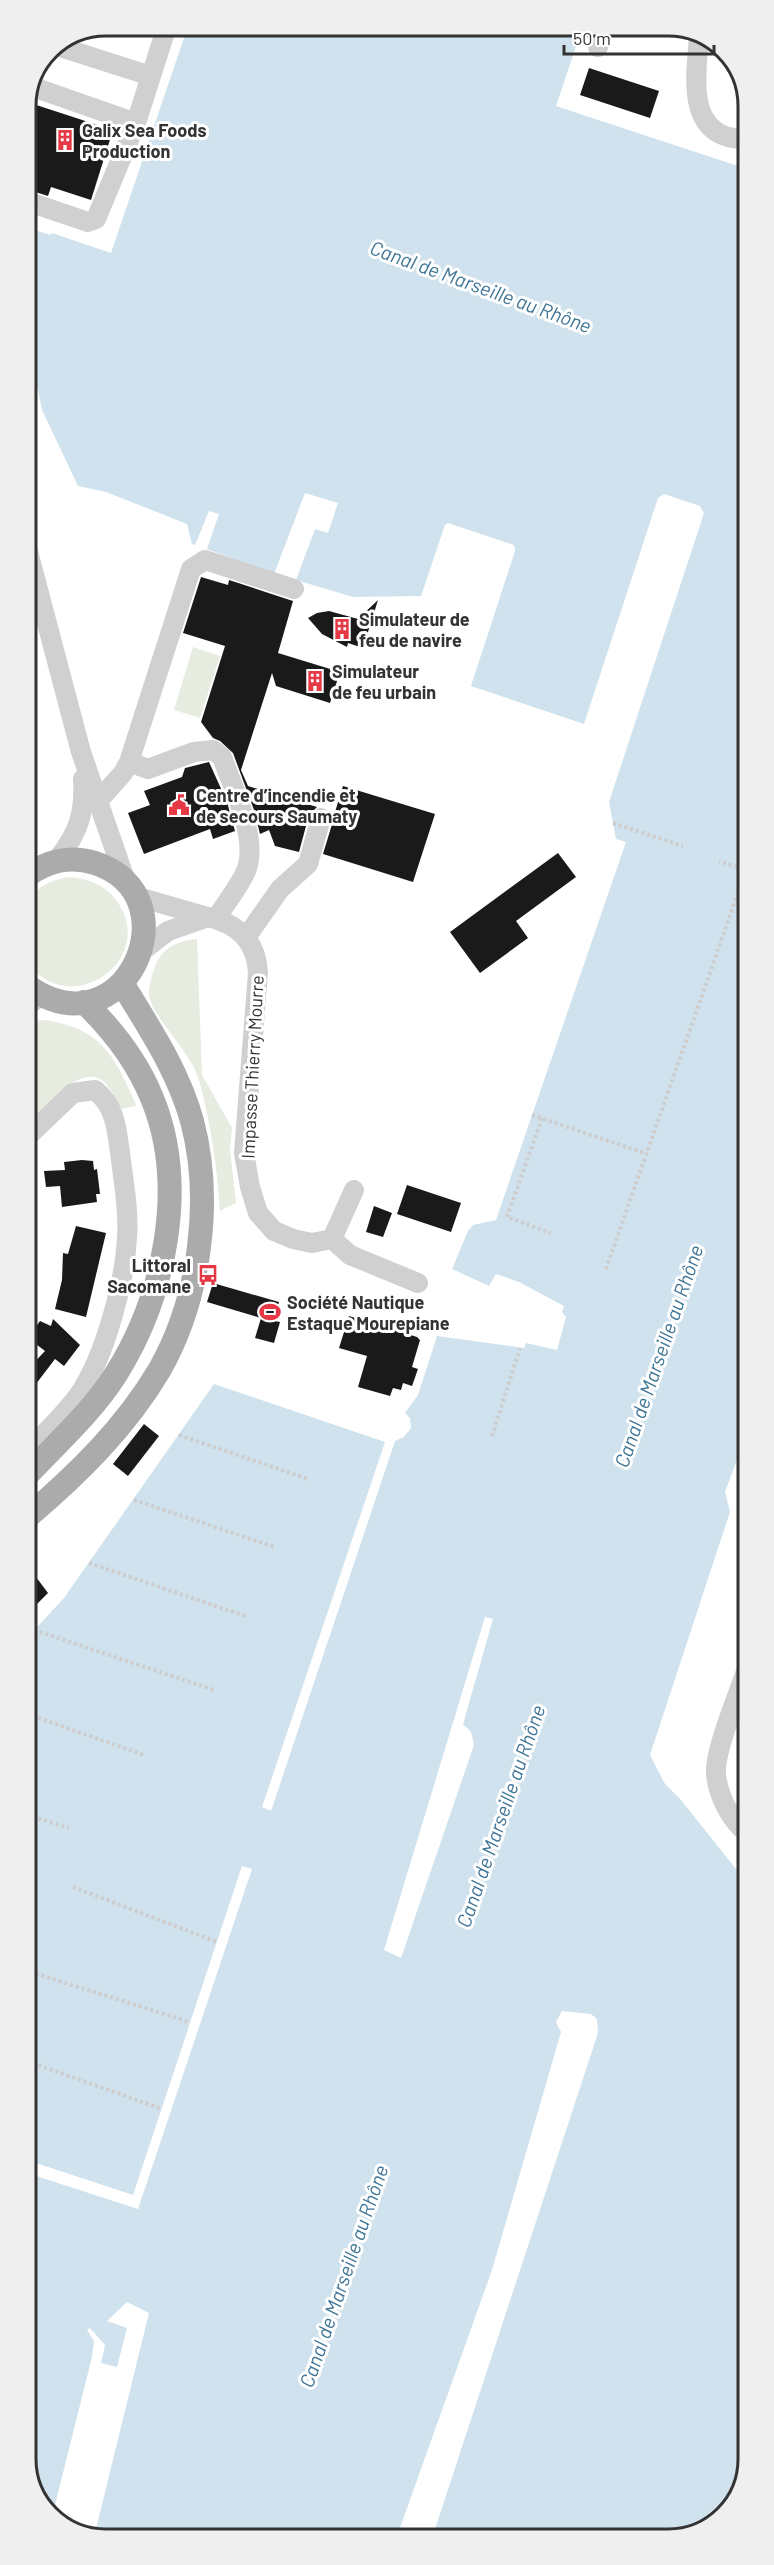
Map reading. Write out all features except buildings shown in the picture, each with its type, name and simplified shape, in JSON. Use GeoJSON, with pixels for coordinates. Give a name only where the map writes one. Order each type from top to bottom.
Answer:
{"type":"FeatureCollection","features":[{"type":"Feature","properties":{"kind":"main road"},"geometry":{"type":"LineString","coordinates":[[36,997],[62,1002],[84,1002],[105,995],[122,983],[134,968],[142,951],[144,923],[130,889],[106,867],[82,859],[38,866]]}},
{"type":"Feature","properties":{"kind":"main road"},"geometry":{"type":"LineString","coordinates":[[36,1510],[100,1449],[140,1399],[160,1367],[195,1277],[202,1226],[202,1189],[199,1152],[192,1120],[162,1046],[122,983]]}},
{"type":"Feature","properties":{"kind":"main road"},"geometry":{"type":"LineString","coordinates":[[36,1466],[79,1422],[115,1376],[131,1350],[159,1273],[168,1224],[170,1189],[166,1154],[152,1098],[132,1060],[110,1028],[84,1002]]}},
{"type":"Feature","properties":{"kind":"street"},"geometry":{"type":"LineString","coordinates":[[36,204],[88,222],[96,219],[136,123],[164,36]]}},
{"type":"Feature","properties":{"kind":"street"},"geometry":{"type":"LineString","coordinates":[[598,47],[602,36]]}},
{"type":"Feature","properties":{"kind":"street"},"geometry":{"type":"LineString","coordinates":[[698,43],[695,88],[703,118],[720,134],[738,138]]}},
{"type":"Feature","properties":{"kind":"street"},"geometry":{"type":"LineString","coordinates":[[66,49],[151,76]]}},
{"type":"Feature","properties":{"kind":"street"},"geometry":{"type":"LineString","coordinates":[[38,89],[136,123]]}},
{"type":"Feature","properties":{"kind":"street"},"geometry":{"type":"LineString","coordinates":[[98,801],[123,773],[129,762],[191,569],[205,560],[294,589]]}},
{"type":"Feature","properties":{"kind":"street"},"geometry":{"type":"LineString","coordinates":[[36,582],[81,752],[130,889],[212,918],[247,936],[280,889],[308,864],[321,818]]}},
{"type":"Feature","properties":{"kind":"street"},"geometry":{"type":"LineString","coordinates":[[129,762],[148,769],[194,752],[213,750],[222,757],[248,833],[250,852],[246,871],[212,918],[168,931],[142,951]]}},
{"type":"Feature","properties":{"kind":"street"},"geometry":{"type":"LineString","coordinates":[[38,866],[78,830],[84,806],[81,752]]}},
{"type":"Feature","properties":{"kind":"street","name":"Impasse Thierry Mourre"},"geometry":{"type":"LineString","coordinates":[[247,936],[257,958],[258,972],[244,1153],[250,1187],[258,1214],[274,1231],[293,1239],[312,1243],[332,1239]]}},
{"type":"Feature","properties":{"kind":"street"},"geometry":{"type":"LineString","coordinates":[[36,1128],[73,1093],[94,1090],[106,1099],[113,1113],[120,1154],[125,1190],[127,1237],[112,1314],[89,1376],[80,1393],[36,1443]]}},
{"type":"Feature","properties":{"kind":"street"},"geometry":{"type":"LineString","coordinates":[[354,1190],[332,1239],[350,1255],[418,1283]]}},
{"type":"Feature","properties":{"kind":"street"},"geometry":{"type":"LineString","coordinates":[[738,1695],[722,1742],[716,1773],[724,1803],[738,1826]]}},
{"type":"Feature","properties":{"kind":"path"},"geometry":{"type":"LineString","coordinates":[[613,823],[683,846]]}},
{"type":"Feature","properties":{"kind":"path"},"geometry":{"type":"LineString","coordinates":[[719,861],[738,867]]}},
{"type":"Feature","properties":{"kind":"path"},"geometry":{"type":"LineString","coordinates":[[606,1269],[738,893]]}},
{"type":"Feature","properties":{"kind":"path"},"geometry":{"type":"LineString","coordinates":[[532,1115],[647,1154]]}},
{"type":"Feature","properties":{"kind":"path"},"geometry":{"type":"LineString","coordinates":[[542,1118],[507,1217],[551,1233]]}},
{"type":"Feature","properties":{"kind":"path"},"geometry":{"type":"LineString","coordinates":[[492,1436],[520,1348]]}},
{"type":"Feature","properties":{"kind":"path"},"geometry":{"type":"LineString","coordinates":[[179,1435],[308,1479]]}},
{"type":"Feature","properties":{"kind":"path"},"geometry":{"type":"LineString","coordinates":[[134,1500],[275,1547]]}},
{"type":"Feature","properties":{"kind":"path"},"geometry":{"type":"LineString","coordinates":[[89,1563],[245,1616]]}},
{"type":"Feature","properties":{"kind":"path"},"geometry":{"type":"LineString","coordinates":[[36,1631],[214,1690]]}},
{"type":"Feature","properties":{"kind":"path"},"geometry":{"type":"LineString","coordinates":[[36,1717],[144,1755]]}},
{"type":"Feature","properties":{"kind":"path"},"geometry":{"type":"LineString","coordinates":[[36,1818],[69,1828]]}},
{"type":"Feature","properties":{"kind":"path"},"geometry":{"type":"LineString","coordinates":[[73,1887],[217,1942]]}},
{"type":"Feature","properties":{"kind":"path"},"geometry":{"type":"LineString","coordinates":[[36,1974],[190,2022]]}},
{"type":"Feature","properties":{"kind":"path"},"geometry":{"type":"LineString","coordinates":[[36,2064],[162,2109]]}},
{"type":"Feature","properties":{"kind":"shaded area"},"geometry":{"type":"Polygon","coordinates":[[[193,647],[220,656],[200,718],[174,710],[193,647]]]}},
{"type":"Feature","properties":{"kind":"shaded area"},"geometry":{"type":"Polygon","coordinates":[[[68,877],[95,883],[116,900],[126,922],[127,942],[119,961],[105,975],[86,984],[66,986],[45,979],[36,971],[36,891],[51,882],[68,877]]]}},
{"type":"Feature","properties":{"kind":"shaded area"},"geometry":{"type":"Polygon","coordinates":[[[197,939],[202,1075],[232,1128],[230,1149],[236,1203],[220,1211],[213,1145],[199,1080],[195,1069],[151,1003],[149,994],[153,973],[162,954],[177,943],[197,939]]]}},
{"type":"Feature","properties":{"kind":"shaded area"},"geometry":{"type":"Polygon","coordinates":[[[36,1021],[63,1024],[92,1037],[112,1058],[135,1106],[121,1109],[103,1081],[94,1077],[85,1077],[66,1087],[36,1117],[36,1021]]]}},
{"type":"Feature","properties":{"kind":"water","name":"Canal de Marseille au Rhône"},"geometry":{"type":"Polygon","coordinates":[[[185,36],[580,36],[556,106],[738,166],[738,1457],[725,1492],[730,1512],[650,1755],[665,1784],[681,1800],[738,1871],[738,2459],[731,2490],[723,2502],[703,2520],[681,2528],[435,2529],[598,2033],[597,2019],[591,2014],[562,2011],[556,2022],[561,2032],[492,2270],[400,2529],[96,2528],[149,2313],[127,2302],[107,2321],[127,2328],[117,2367],[101,2363],[105,2345],[90,2328],[87,2330],[94,2341],[92,2357],[55,2506],[45,2494],[37,2472],[36,2176],[138,2209],[252,1869],[242,1866],[133,2195],[36,2163],[36,1628],[64,1598],[214,1384],[385,1442],[262,1807],[271,1811],[395,1441],[404,1437],[411,1428],[410,1418],[405,1413],[418,1395],[437,1336],[524,1348],[526,1343],[557,1350],[566,1317],[562,1312],[564,1306],[519,1282],[496,1274],[489,1286],[452,1269],[468,1231],[473,1225],[496,1220],[626,842],[616,839],[609,802],[704,513],[700,506],[664,494],[658,498],[584,724],[471,686],[515,551],[514,545],[448,523],[445,525],[421,596],[353,597],[296,580],[315,529],[328,533],[338,503],[305,493],[274,574],[207,549],[219,514],[209,511],[195,545],[192,544],[187,524],[106,492],[78,486],[42,410],[36,380],[36,230],[50,235],[52,233],[111,253],[185,36]],[[485,1617],[384,1950],[401,1958],[474,1745],[471,1732],[463,1724],[493,1619],[485,1617]]]}},
{"type":"Feature","properties":{"kind":"place","name":"Galix Sea Foods Production"},"geometry":{"type":"Point","coordinates":[65,140]}},
{"type":"Feature","properties":{"kind":"place","name":"Simulateur de feu de navire"},"geometry":{"type":"Point","coordinates":[342,629]}},
{"type":"Feature","properties":{"kind":"place","name":"Simulateur de feu urbain"},"geometry":{"type":"Point","coordinates":[315,681]}},
{"type":"Feature","properties":{"kind":"place","name":"Centre d’incendie et de secours Saumaty"},"geometry":{"type":"Point","coordinates":[179,805]}},
{"type":"Feature","properties":{"kind":"place","name":"Littoral Sacomane"},"geometry":{"type":"Point","coordinates":[208,1275]}},
{"type":"Feature","properties":{"kind":"place","name":"Société Nautique Estaque Mourepiane"},"geometry":{"type":"Point","coordinates":[270,1312]}}]}
